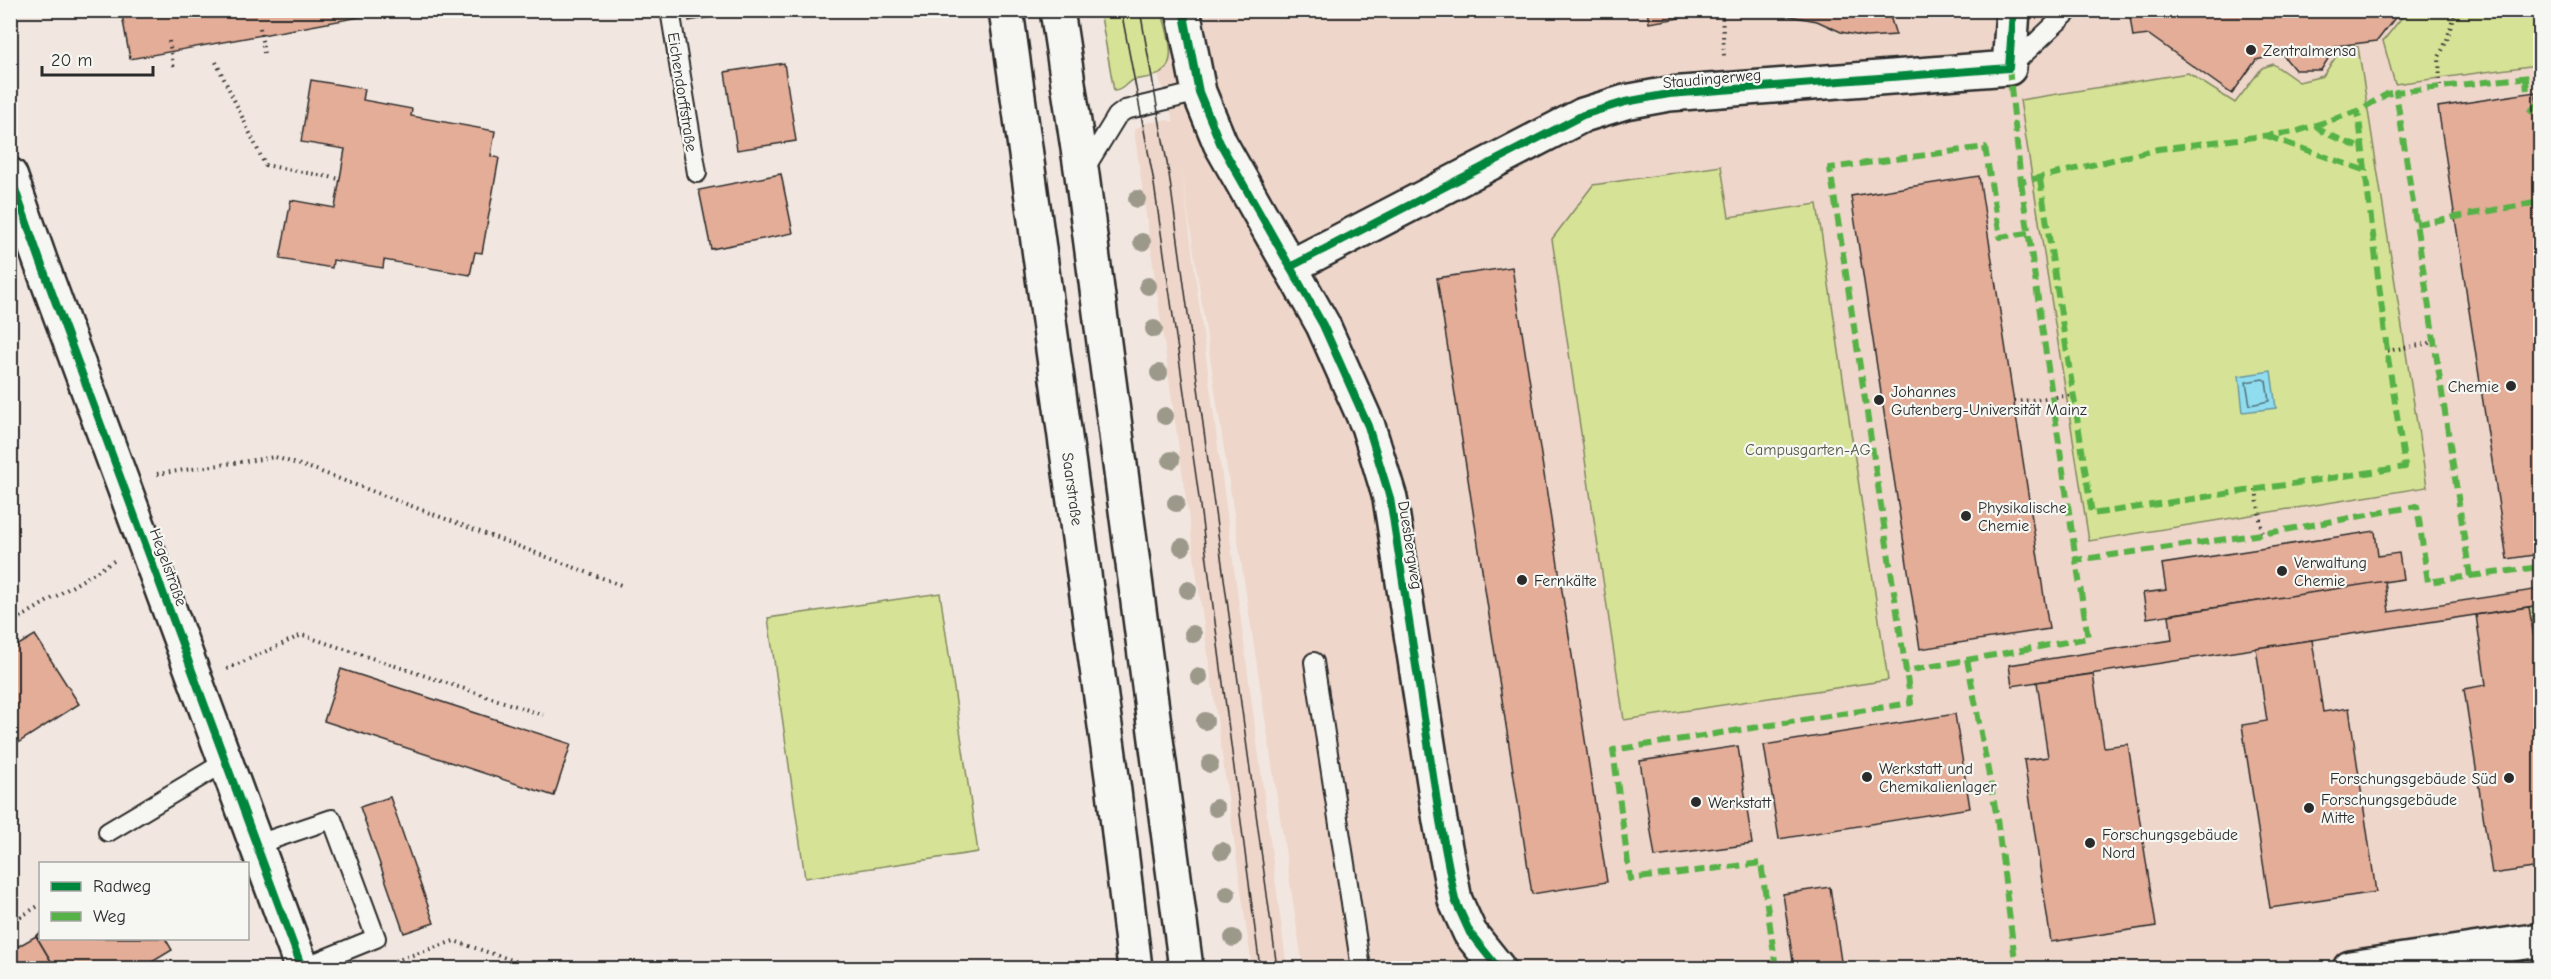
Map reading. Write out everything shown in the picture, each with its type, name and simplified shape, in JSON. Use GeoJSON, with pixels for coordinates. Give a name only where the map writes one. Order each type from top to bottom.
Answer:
{"type":"FeatureCollection","features":[{"type":"Feature","properties":{"kind":"main road","name":"Saarstraße"},"geometry":{"type":"LineString","coordinates":[[1006,10],[1112,779],[1135,969]]}},
{"type":"Feature","properties":{"kind":"main road"},"geometry":{"type":"LineString","coordinates":[[1057,10],[1082,175],[1186,969]]}},
{"type":"Feature","properties":{"kind":"main road","name":"Duesbergweg"},"geometry":{"type":"LineString","coordinates":[[1183,10],[1199,92],[1220,143],[1323,325],[1368,426],[1390,498],[1440,821],[1455,900],[1470,933],[1498,969]]}},
{"type":"Feature","properties":{"kind":"main road"},"geometry":{"type":"LineString","coordinates":[[2009,68],[2013,10]]}},
{"type":"Feature","properties":{"kind":"main road","name":"Staudingerweg"},"geometry":{"type":"LineString","coordinates":[[1290,267],[1583,116],[1625,102],[1669,94],[2009,68]]}},
{"type":"Feature","properties":{"kind":"main road","name":"Hegelstraße"},"geometry":{"type":"LineString","coordinates":[[10,175],[302,968]]}},
{"type":"Feature","properties":{"kind":"main road"},"geometry":{"type":"LineString","coordinates":[[10,251],[41,263]]}},
{"type":"Feature","properties":{"kind":"main road"},"geometry":{"type":"LineString","coordinates":[[2350,969],[2541,940]]}},
{"type":"Feature","properties":{"kind":"lane","name":"Eichendorffstraße"},"geometry":{"type":"LineString","coordinates":[[670,10],[697,173]]}},
{"type":"Feature","properties":{"kind":"lane"},"geometry":{"type":"LineString","coordinates":[[2009,68],[2070,10]]}},
{"type":"Feature","properties":{"kind":"lane"},"geometry":{"type":"LineString","coordinates":[[1082,175],[1117,116],[1125,110],[1199,92]]}},
{"type":"Feature","properties":{"kind":"lane"},"geometry":{"type":"LineString","coordinates":[[1314,662],[1361,969]]}},
{"type":"Feature","properties":{"kind":"lane"},"geometry":{"type":"LineString","coordinates":[[108,832],[225,762]]}},
{"type":"Feature","properties":{"kind":"lane"},"geometry":{"type":"LineString","coordinates":[[255,845],[332,819],[376,938],[302,968]]}},
{"type":"Feature","properties":{"kind":"path"},"geometry":{"type":"LineString","coordinates":[[2440,86],[2439,57],[2447,40],[2455,10]]}},
{"type":"Feature","properties":{"kind":"path"},"geometry":{"type":"LineString","coordinates":[[1722,12],[1725,90]]}},
{"type":"Feature","properties":{"kind":"path"},"geometry":{"type":"LineString","coordinates":[[260,28],[264,53]]}},
{"type":"Feature","properties":{"kind":"path"},"geometry":{"type":"LineString","coordinates":[[169,41],[174,70]]}},
{"type":"Feature","properties":{"kind":"path"},"geometry":{"type":"LineString","coordinates":[[216,62],[265,165],[340,179]]}},
{"type":"Feature","properties":{"kind":"path"},"geometry":{"type":"LineString","coordinates":[[2387,351],[2435,342]]}},
{"type":"Feature","properties":{"kind":"path"},"geometry":{"type":"LineString","coordinates":[[2014,402],[2073,395]]}},
{"type":"Feature","properties":{"kind":"path"},"geometry":{"type":"LineString","coordinates":[[124,485],[160,473],[275,457],[316,470],[621,585]]}},
{"type":"Feature","properties":{"kind":"path"},"geometry":{"type":"LineString","coordinates":[[2256,489],[2262,534]]}},
{"type":"Feature","properties":{"kind":"path"},"geometry":{"type":"LineString","coordinates":[[10,624],[145,542]]}},
{"type":"Feature","properties":{"kind":"path"},"geometry":{"type":"LineString","coordinates":[[197,682],[302,635],[543,715]]}},
{"type":"Feature","properties":{"kind":"path"},"geometry":{"type":"LineString","coordinates":[[10,923],[39,906]]}},
{"type":"Feature","properties":{"kind":"path"},"geometry":{"type":"LineString","coordinates":[[392,962],[454,941],[536,969]]}},
{"type":"Feature","properties":{"kind":"shaded area","name":"Johannes Gutenberg-Universität Mainz"},"geometry":{"type":"Polygon","coordinates":[[[1117,11],[2540,11],[2540,968],[1303,968],[1181,167],[1287,968],[1252,968],[1134,130],[1145,123],[1166,120],[1174,122],[1158,75],[1130,81],[1117,11]]]}},
{"type":"Feature","properties":{"kind":"green space"},"geometry":{"type":"Polygon","coordinates":[[[1100,11],[1162,11],[1170,44],[1170,61],[1167,68],[1158,75],[1131,81],[1120,90],[1114,91],[1100,11]]]}},
{"type":"Feature","properties":{"kind":"green space"},"geometry":{"type":"Polygon","coordinates":[[[2407,11],[2540,11],[2540,86],[2537,65],[2395,84],[2383,41],[2407,11]]]}},
{"type":"Feature","properties":{"kind":"green space"},"geometry":{"type":"Polygon","coordinates":[[[2343,46],[2358,47],[2427,487],[2089,541],[2020,100],[2188,73],[2235,103],[2262,68],[2273,64],[2299,82],[2323,76],[2343,46]]]}},
{"type":"Feature","properties":{"kind":"green space","name":"Campusgarten-AG"},"geometry":{"type":"Polygon","coordinates":[[[1721,166],[1729,217],[1817,204],[1888,680],[1624,720],[1552,239],[1593,185],[1721,166]]]}},
{"type":"Feature","properties":{"kind":"green space"},"geometry":{"type":"Polygon","coordinates":[[[940,593],[978,852],[805,878],[768,618],[940,593]]]}},
{"type":"Feature","properties":{"kind":"green space"},"geometry":{"type":"Polygon","coordinates":[[[2540,605],[2540,676],[2539,676],[2529,607],[2540,605]]]}},
{"type":"Feature","properties":{"kind":"water"},"geometry":{"type":"Polygon","coordinates":[[[2271,371],[2276,408],[2243,412],[2239,376],[2271,371]]]}},
{"type":"Feature","properties":{"kind":"building"},"geometry":{"type":"Polygon","coordinates":[[[121,10],[370,10],[371,15],[130,59],[121,10]]]}},
{"type":"Feature","properties":{"kind":"building"},"geometry":{"type":"Polygon","coordinates":[[[687,10],[752,10],[689,21],[687,10]]]}},
{"type":"Feature","properties":{"kind":"building"},"geometry":{"type":"Polygon","coordinates":[[[1647,10],[1729,10],[1649,23],[1647,10]]]}},
{"type":"Feature","properties":{"kind":"building"},"geometry":{"type":"Polygon","coordinates":[[[1784,10],[1888,10],[1896,35],[1866,37],[1841,32],[1817,21],[1784,15],[1784,10]]]}},
{"type":"Feature","properties":{"kind":"building","name":"Zentralmensa"},"geometry":{"type":"Polygon","coordinates":[[[2129,10],[2401,10],[2377,41],[2336,46],[2321,70],[2295,70],[2282,54],[2256,60],[2232,94],[2149,35],[2133,37],[2129,10]]]}},
{"type":"Feature","properties":{"kind":"building"},"geometry":{"type":"Polygon","coordinates":[[[784,63],[796,141],[737,150],[725,72],[784,63]]]}},
{"type":"Feature","properties":{"kind":"building"},"geometry":{"type":"Polygon","coordinates":[[[311,80],[365,89],[363,100],[412,109],[411,116],[495,131],[491,156],[499,158],[482,253],[475,252],[470,275],[384,260],[383,268],[333,260],[332,268],[280,259],[291,200],[335,208],[345,149],[301,142],[311,80]]]}},
{"type":"Feature","properties":{"kind":"building","name":"Chemie"},"geometry":{"type":"Polygon","coordinates":[[[2535,92],[2540,120],[2540,554],[2507,559],[2438,107],[2535,92]]]}},
{"type":"Feature","properties":{"kind":"building"},"geometry":{"type":"Polygon","coordinates":[[[781,174],[793,233],[711,249],[699,190],[781,174]]]}},
{"type":"Feature","properties":{"kind":"building","name":"Physikalische Chemie"},"geometry":{"type":"Polygon","coordinates":[[[1979,176],[2049,629],[1920,649],[1851,196],[1979,176]]]}},
{"type":"Feature","properties":{"kind":"building","name":"Fernkälte"},"geometry":{"type":"Polygon","coordinates":[[[1512,267],[1607,882],[1532,894],[1437,278],[1512,267]]]}},
{"type":"Feature","properties":{"kind":"building","name":"Verwaltung Chemie"},"geometry":{"type":"Polygon","coordinates":[[[2375,531],[2378,556],[2399,553],[2403,579],[2147,618],[2143,593],[2166,590],[2162,564],[2375,531]]]}},
{"type":"Feature","properties":{"kind":"building"},"geometry":{"type":"Polygon","coordinates":[[[2385,581],[2389,612],[2540,589],[2540,605],[2012,686],[2009,665],[2172,640],[2169,615],[2385,581]]]}},
{"type":"Feature","properties":{"kind":"building","name":"Forschungsgebäude Süd"},"geometry":{"type":"Polygon","coordinates":[[[2529,607],[2540,676],[2540,867],[2492,874],[2464,689],[2486,685],[2476,615],[2529,607]]]}},
{"type":"Feature","properties":{"kind":"building"},"geometry":{"type":"Polygon","coordinates":[[[35,635],[79,704],[10,748],[10,650],[35,635]]]}},
{"type":"Feature","properties":{"kind":"building","name":"Forschungsgebäude Mitte"},"geometry":{"type":"Polygon","coordinates":[[[2312,640],[2323,712],[2349,708],[2376,892],[2270,908],[2242,725],[2267,721],[2256,648],[2312,640]]]}},
{"type":"Feature","properties":{"kind":"building"},"geometry":{"type":"Polygon","coordinates":[[[341,669],[571,744],[554,796],[324,721],[341,669]]]}},
{"type":"Feature","properties":{"kind":"building","name":"Forschungsgebäude Nord"},"geometry":{"type":"Polygon","coordinates":[[[2093,674],[2104,747],[2128,744],[2156,926],[2051,942],[2024,760],[2048,757],[2037,682],[2093,674]]]}},
{"type":"Feature","properties":{"kind":"building","name":"Werkstatt und Chemikalienlager"},"geometry":{"type":"Polygon","coordinates":[[[1955,714],[1970,808],[1779,839],[1764,745],[1955,714]]]}},
{"type":"Feature","properties":{"kind":"building","name":"Werkstatt"},"geometry":{"type":"Polygon","coordinates":[[[1738,746],[1752,844],[1655,857],[1640,761],[1738,746]]]}},
{"type":"Feature","properties":{"kind":"building"},"geometry":{"type":"Polygon","coordinates":[[[390,797],[434,923],[404,933],[360,807],[390,797]]]}},
{"type":"Feature","properties":{"kind":"building"},"geometry":{"type":"Polygon","coordinates":[[[1830,887],[1842,968],[1794,968],[1783,894],[1830,887]]]}},
{"type":"Feature","properties":{"kind":"building"},"geometry":{"type":"Polygon","coordinates":[[[39,934],[39,940],[166,940],[172,950],[142,968],[55,968],[36,936],[39,934]]]}},
{"type":"Feature","properties":{"kind":"building"},"geometry":{"type":"Polygon","coordinates":[[[36,936],[55,968],[10,968],[10,951],[36,936]]]}},
{"type":"Feature","properties":{"kind":"tram line"},"geometry":{"type":"LineString","coordinates":[[1121,10],[1153,177],[1197,483],[1260,968]]}},
{"type":"Feature","properties":{"kind":"tram line"},"geometry":{"type":"LineString","coordinates":[[1140,10],[1169,174],[1277,968]]}},
{"type":"Feature","properties":{"kind":"marked path"},"geometry":{"type":"LineString","coordinates":[[2009,68],[2021,182],[2158,149],[2295,132],[2358,111],[2387,94],[2396,92]]}},
{"type":"Feature","properties":{"kind":"marked path"},"geometry":{"type":"LineString","coordinates":[[2028,233],[2000,237],[1985,147],[1830,168],[1906,671],[2088,638],[2076,560],[2262,534],[2417,506],[2428,582],[2470,576],[2396,92],[2540,76]]}},
{"type":"Feature","properties":{"kind":"marked path"},"geometry":{"type":"LineString","coordinates":[[2526,78],[2527,93]]}},
{"type":"Feature","properties":{"kind":"marked path"},"geometry":{"type":"LineString","coordinates":[[2529,113],[2540,101]]}},
{"type":"Feature","properties":{"kind":"marked path"},"geometry":{"type":"LineString","coordinates":[[2040,179],[2092,514],[2405,467],[2387,351],[2358,111]]}},
{"type":"Feature","properties":{"kind":"marked path"},"geometry":{"type":"LineString","coordinates":[[2315,125],[2325,133],[2363,149]]}},
{"type":"Feature","properties":{"kind":"marked path"},"geometry":{"type":"LineString","coordinates":[[2267,136],[2366,171]]}},
{"type":"Feature","properties":{"kind":"marked path"},"geometry":{"type":"LineString","coordinates":[[2021,182],[2076,560]]}},
{"type":"Feature","properties":{"kind":"marked path"},"geometry":{"type":"LineString","coordinates":[[2416,224],[2540,202]]}},
{"type":"Feature","properties":{"kind":"marked path"},"geometry":{"type":"LineString","coordinates":[[2470,576],[2540,567]]}},
{"type":"Feature","properties":{"kind":"marked path"},"geometry":{"type":"LineString","coordinates":[[1967,659],[1997,818],[2016,968]]}},
{"type":"Feature","properties":{"kind":"marked path"},"geometry":{"type":"LineString","coordinates":[[1776,968],[1761,863],[1630,879],[1613,750],[1911,703],[1906,671]]}},
{"type":"Feature","properties":{"kind":"cycle path"},"geometry":{"type":"LineString","coordinates":[[1183,10],[1199,92],[1220,143],[1323,325],[1368,426],[1390,498],[1440,821],[1455,900],[1470,933],[1498,968]]}},
{"type":"Feature","properties":{"kind":"cycle path"},"geometry":{"type":"LineString","coordinates":[[1290,267],[1583,115],[1625,102],[1669,94],[2009,68],[2013,10]]}},
{"type":"Feature","properties":{"kind":"cycle path"},"geometry":{"type":"LineString","coordinates":[[10,175],[302,968]]}},
{"type":"Feature","properties":{"kind":"place","name":"Zentralmensa"},"geometry":{"type":"Point","coordinates":[2251,50]}},
{"type":"Feature","properties":{"kind":"place","name":"Chemie"},"geometry":{"type":"Point","coordinates":[2511,386]}},
{"type":"Feature","properties":{"kind":"place","name":"Johannes Gutenberg-Universität Mainz"},"geometry":{"type":"Point","coordinates":[1879,400]}},
{"type":"Feature","properties":{"kind":"place","name":"Physikalische Chemie"},"geometry":{"type":"Point","coordinates":[1966,516]}},
{"type":"Feature","properties":{"kind":"place","name":"Verwaltung Chemie"},"geometry":{"type":"Point","coordinates":[2282,571]}},
{"type":"Feature","properties":{"kind":"place","name":"Fernkälte"},"geometry":{"type":"Point","coordinates":[1522,580]}},
{"type":"Feature","properties":{"kind":"place","name":"Werkstatt und Chemikalienlager"},"geometry":{"type":"Point","coordinates":[1867,777]}},
{"type":"Feature","properties":{"kind":"place","name":"Forschungsgebäude Süd"},"geometry":{"type":"Point","coordinates":[2509,778]}},
{"type":"Feature","properties":{"kind":"place","name":"Werkstatt"},"geometry":{"type":"Point","coordinates":[1696,802]}},
{"type":"Feature","properties":{"kind":"place","name":"Forschungsgebäude Mitte"},"geometry":{"type":"Point","coordinates":[2309,808]}},
{"type":"Feature","properties":{"kind":"place","name":"Forschungsgebäude Nord"},"geometry":{"type":"Point","coordinates":[2090,843]}}]}
